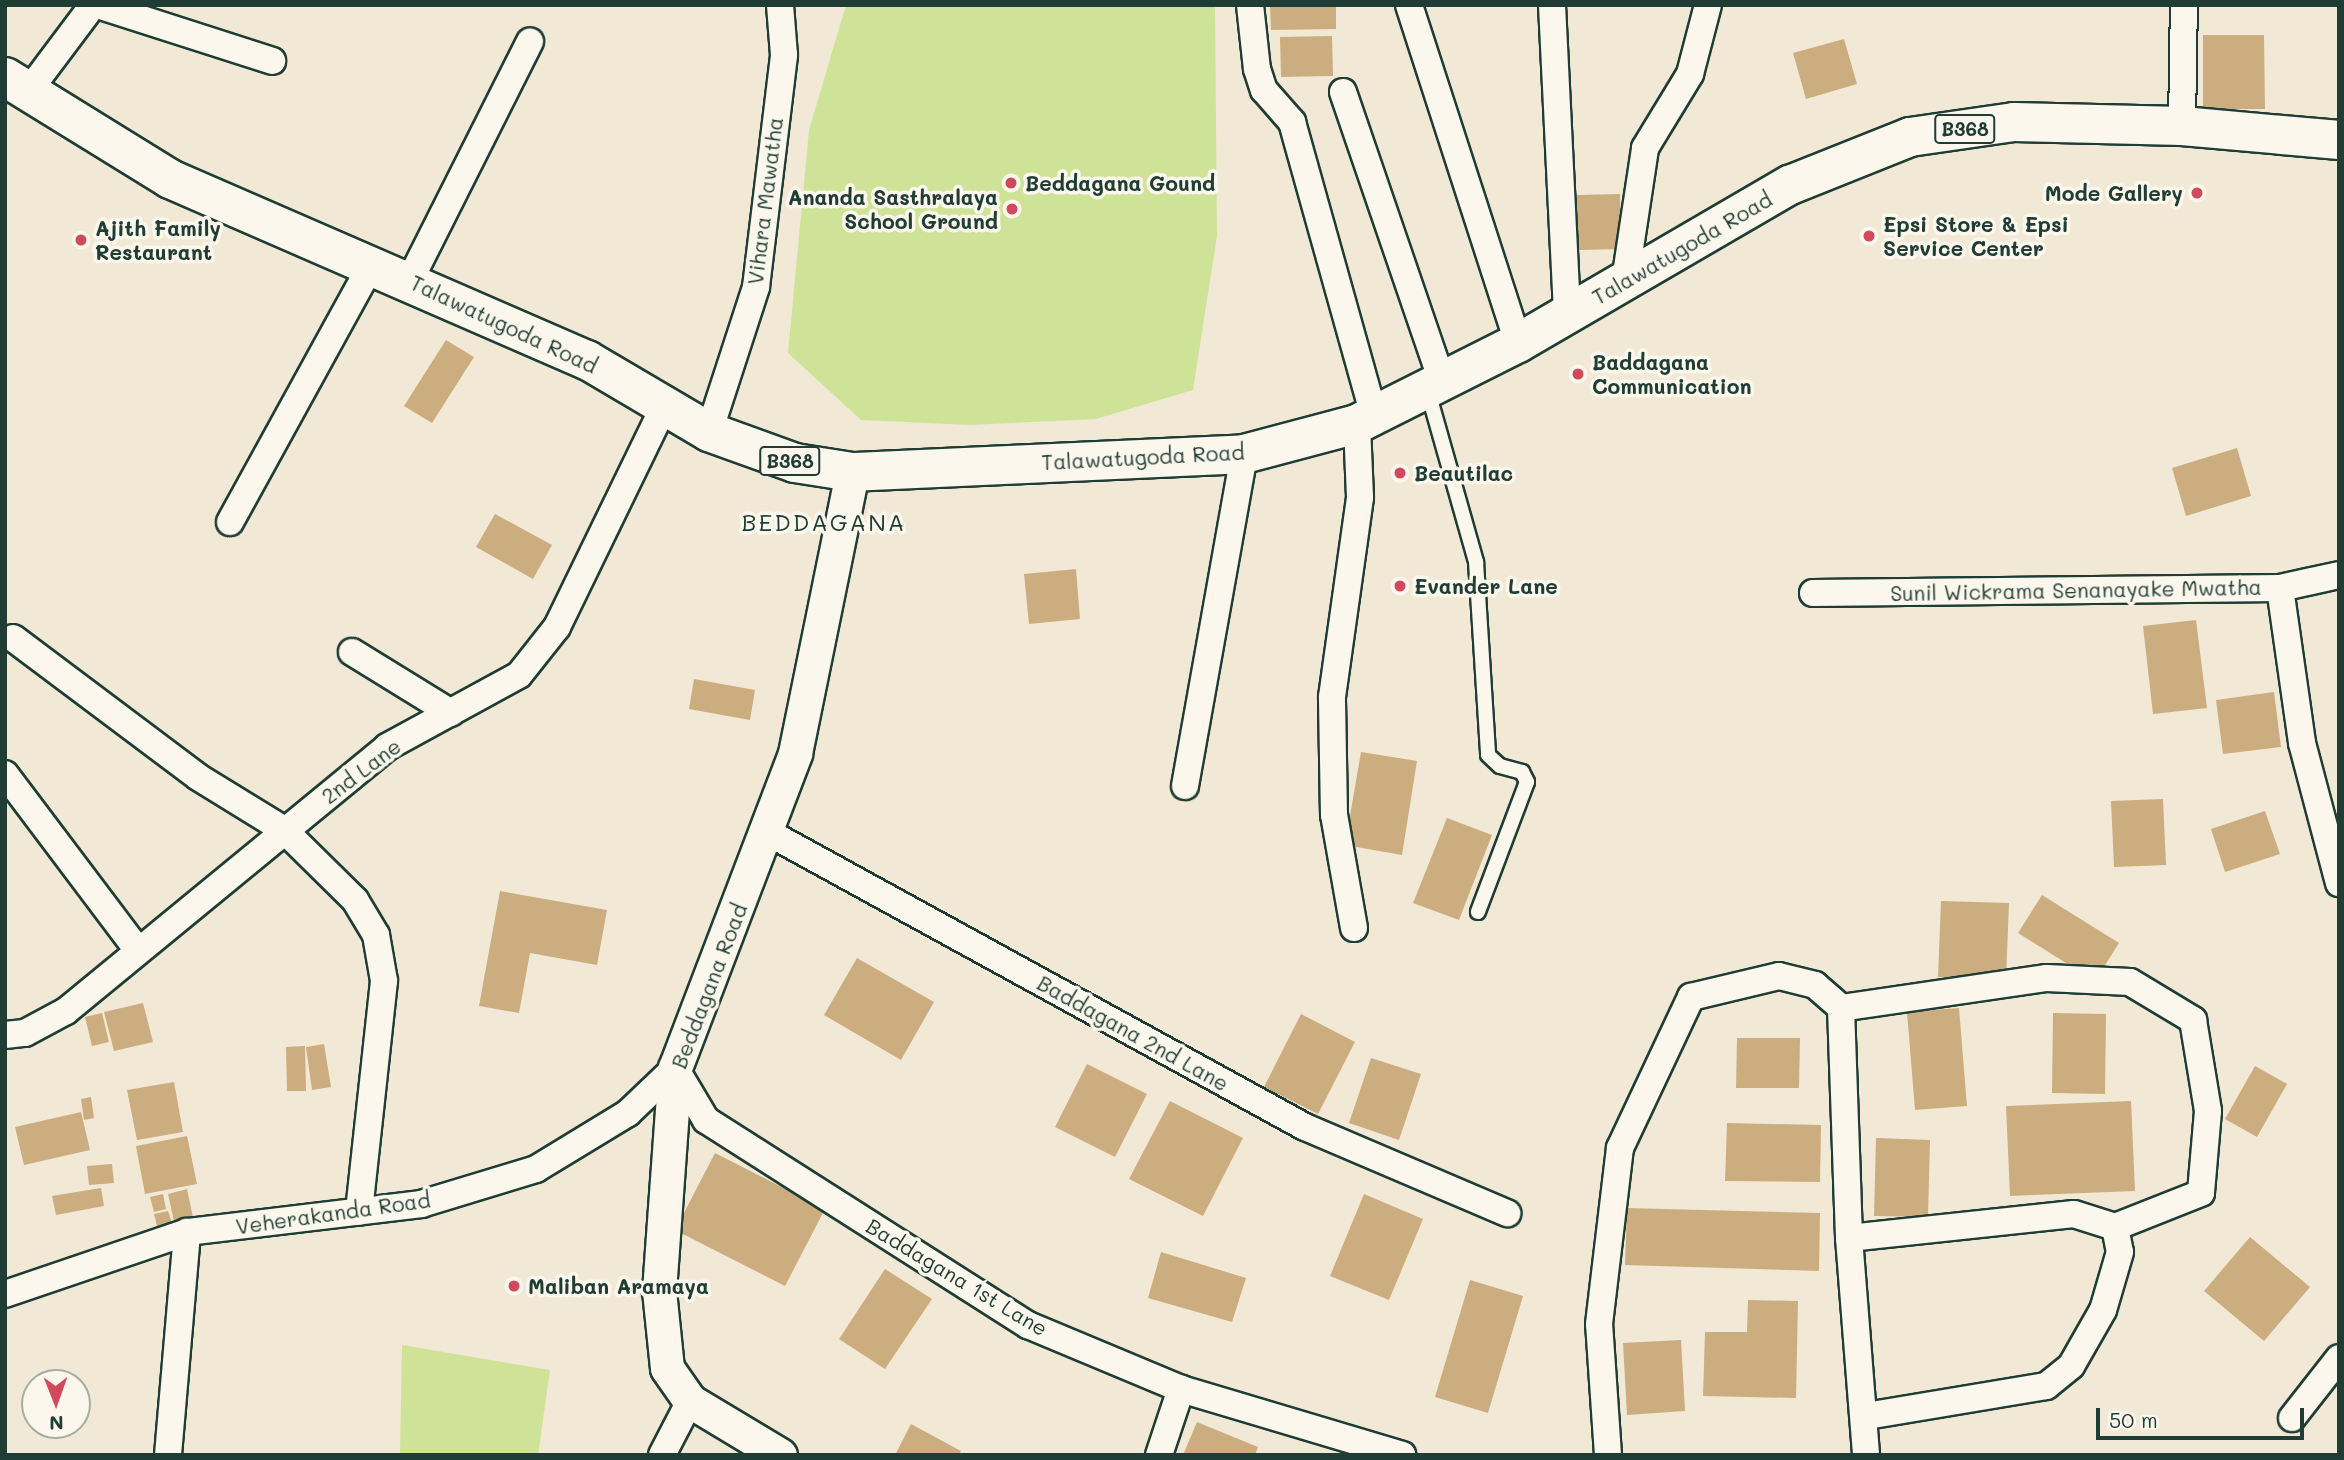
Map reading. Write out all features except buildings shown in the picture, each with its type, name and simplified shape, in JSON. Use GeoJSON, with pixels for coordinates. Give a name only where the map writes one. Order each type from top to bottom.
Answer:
{"type":"FeatureCollection","features":[{"type":"Feature","properties":{"kind":"main road","name":"Talawatugoda Road"},"geometry":{"type":"LineString","coordinates":[[18,83],[170,179],[371,267],[410,279],[587,360],[663,409],[709,432],[795,463],[852,472],[1244,454],[1366,419],[1436,388],[1518,343],[1790,185],[1910,137],[2014,122],[2182,127],[2339,140]]}},
{"type":"Feature","properties":{"kind":"street"},"geometry":{"type":"LineString","coordinates":[[18,83],[96,5],[272,61]]}},
{"type":"Feature","properties":{"kind":"street","name":"Vihara Mawatha"},"geometry":{"type":"LineString","coordinates":[[709,432],[755,287],[784,55],[780,5]]}},
{"type":"Feature","properties":{"kind":"street"},"geometry":{"type":"LineString","coordinates":[[1250,5],[1257,69],[1264,90],[1292,122],[1366,419],[1360,497],[1332,696],[1334,816],[1354,928]]}},
{"type":"Feature","properties":{"kind":"street"},"geometry":{"type":"LineString","coordinates":[[1409,5],[1518,343]]}},
{"type":"Feature","properties":{"kind":"street"},"geometry":{"type":"LineString","coordinates":[[1552,5],[1567,314]]}},
{"type":"Feature","properties":{"kind":"street"},"geometry":{"type":"LineString","coordinates":[[1625,281],[1645,148],[1690,74],[1708,5]]}},
{"type":"Feature","properties":{"kind":"street"},"geometry":{"type":"LineString","coordinates":[[2182,127],[2184,5]]}},
{"type":"Feature","properties":{"kind":"street"},"geometry":{"type":"LineString","coordinates":[[410,279],[530,41]]}},
{"type":"Feature","properties":{"kind":"street"},"geometry":{"type":"LineString","coordinates":[[1343,92],[1436,388]]}},
{"type":"Feature","properties":{"kind":"street"},"geometry":{"type":"LineString","coordinates":[[230,522],[371,267]]}},
{"type":"Feature","properties":{"kind":"street","name":"2nd Lane"},"geometry":{"type":"LineString","coordinates":[[5,1035],[25,1032],[66,1011],[137,949],[387,747],[519,675],[557,627],[663,409]]}},
{"type":"Feature","properties":{"kind":"street"},"geometry":{"type":"LineString","coordinates":[[1185,786],[1244,454]]}},
{"type":"Feature","properties":{"kind":"street","name":"Beddagana Road"},"geometry":{"type":"LineString","coordinates":[[780,1455],[690,1401],[667,1368],[659,1291],[675,1068],[769,833],[795,753],[852,472]]}},
{"type":"Feature","properties":{"kind":"street","name":"Sunil Wickrama Senanayake Mwatha"},"geometry":{"type":"LineString","coordinates":[[1813,593],[2280,588],[2339,575]]}},
{"type":"Feature","properties":{"kind":"street"},"geometry":{"type":"LineString","coordinates":[[2280,588],[2302,743],[2339,883]]}},
{"type":"Feature","properties":{"kind":"street"},"geometry":{"type":"LineString","coordinates":[[13,638],[198,777],[284,830],[355,900],[376,935],[382,958],[359,1212]]}},
{"type":"Feature","properties":{"kind":"street"},"geometry":{"type":"LineString","coordinates":[[352,652],[451,713]]}},
{"type":"Feature","properties":{"kind":"street"},"geometry":{"type":"LineString","coordinates":[[5,774],[137,949]]}},
{"type":"Feature","properties":{"kind":"street","name":"Baddagana 2nd Lane"},"geometry":{"type":"LineString","coordinates":[[769,833],[1305,1127],[1507,1213]]}},
{"type":"Feature","properties":{"kind":"street"},"geometry":{"type":"LineString","coordinates":[[1608,1455],[1599,1324],[1620,1149],[1691,998],[1779,976],[1815,985],[1841,1008],[1849,1238],[1866,1416],[1866,1455]]}},
{"type":"Feature","properties":{"kind":"street"},"geometry":{"type":"LineString","coordinates":[[1841,1008],[2047,978],[2130,982],[2193,1020],[2208,1111],[2201,1192],[2115,1227],[2074,1214],[1849,1238]]}},
{"type":"Feature","properties":{"kind":"street","name":"Veherakanda Road"},"geometry":{"type":"LineString","coordinates":[[5,1294],[187,1232],[421,1204],[536,1169],[628,1113],[675,1068]]}},
{"type":"Feature","properties":{"kind":"street","name":"Baddagana 1st Lane"},"geometry":{"type":"LineString","coordinates":[[675,1068],[706,1120],[1028,1325],[1181,1389],[1402,1455]]}},
{"type":"Feature","properties":{"kind":"street"},"geometry":{"type":"LineString","coordinates":[[1866,1416],[2046,1386],[2071,1366],[2103,1310],[2120,1252],[2115,1227]]}},
{"type":"Feature","properties":{"kind":"street"},"geometry":{"type":"LineString","coordinates":[[168,1455],[187,1232]]}},
{"type":"Feature","properties":{"kind":"street"},"geometry":{"type":"LineString","coordinates":[[2292,1418],[2339,1358]]}},
{"type":"Feature","properties":{"kind":"street"},"geometry":{"type":"LineString","coordinates":[[1159,1455],[1181,1389]]}},
{"type":"Feature","properties":{"kind":"street"},"geometry":{"type":"LineString","coordinates":[[662,1455],[690,1401]]}},
{"type":"Feature","properties":{"kind":"lane"},"geometry":{"type":"LineString","coordinates":[[1436,388],[1476,562],[1488,755],[1500,766],[1522,772],[1527,782],[1478,912]]}},
{"type":"Feature","properties":{"kind":"green space","name":"Beddagana Gound"},"geometry":{"type":"Polygon","coordinates":[[[846,5],[1215,5],[1217,236],[1193,390],[1096,419],[970,425],[861,420],[788,353],[809,130],[846,5]]]}},
{"type":"Feature","properties":{"kind":"green space"},"geometry":{"type":"Polygon","coordinates":[[[402,1345],[550,1370],[538,1455],[400,1455],[402,1345]]]}},
{"type":"Feature","properties":{"kind":"place","name":"Beddagana Gound"},"geometry":{"type":"Point","coordinates":[1011,183]}},
{"type":"Feature","properties":{"kind":"place","name":"Mode Gallery"},"geometry":{"type":"Point","coordinates":[2197,193]}},
{"type":"Feature","properties":{"kind":"place","name":"Ananda Sasthralaya School Ground"},"geometry":{"type":"Point","coordinates":[1012,209]}},
{"type":"Feature","properties":{"kind":"place","name":"Epsi Store & Epsi Service Center"},"geometry":{"type":"Point","coordinates":[1869,236]}},
{"type":"Feature","properties":{"kind":"place","name":"Ajith Family Restaurant"},"geometry":{"type":"Point","coordinates":[81,240]}},
{"type":"Feature","properties":{"kind":"place","name":"Baddagana Communication"},"geometry":{"type":"Point","coordinates":[1578,374]}},
{"type":"Feature","properties":{"kind":"place","name":"Beautilac"},"geometry":{"type":"Point","coordinates":[1400,473]}},
{"type":"Feature","properties":{"kind":"place","name":"Evander Lane"},"geometry":{"type":"Point","coordinates":[1400,586]}},
{"type":"Feature","properties":{"kind":"place","name":"Maliban Aramaya"},"geometry":{"type":"Point","coordinates":[514,1286]}},
{"type":"Feature","properties":{"kind":"district","name":"BEDDAGANA"},"geometry":{"type":"Point","coordinates":[824,522]}}]}
